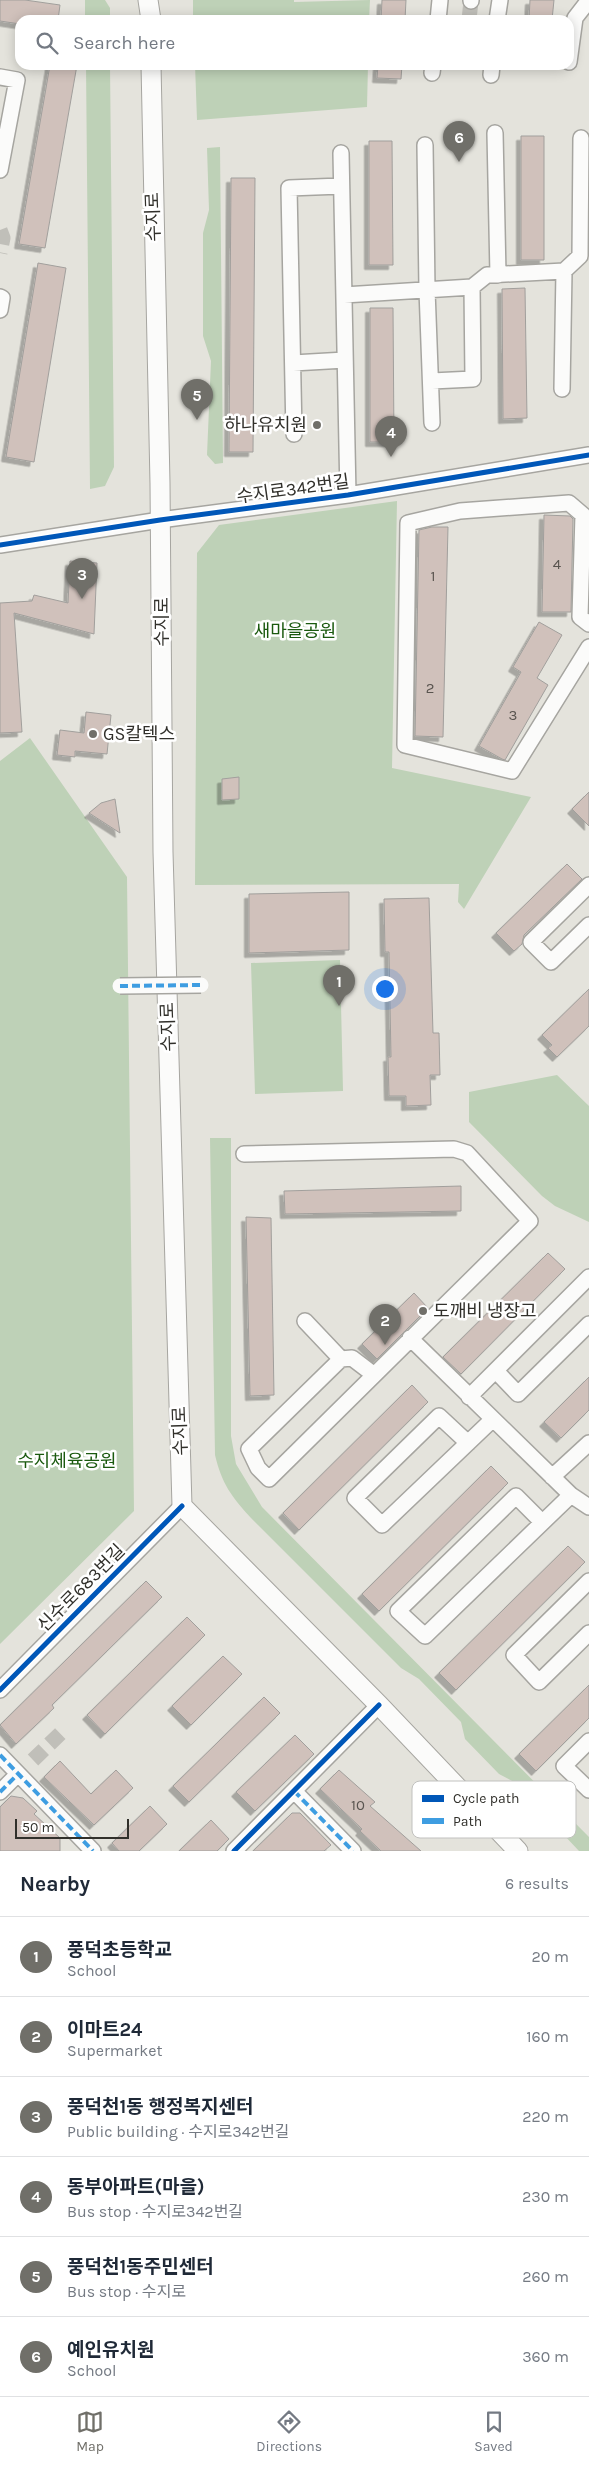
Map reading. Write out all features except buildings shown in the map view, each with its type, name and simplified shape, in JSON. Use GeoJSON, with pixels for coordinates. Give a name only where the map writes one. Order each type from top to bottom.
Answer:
{"type":"FeatureCollection","features":[{"type":"Feature","properties":{"kind":"main road","name":"수지로"},"geometry":{"type":"LineString","coordinates":[[151,70],[160,520],[163,852],[182,1506]]}},
{"type":"Feature","properties":{"kind":"main road"},"geometry":{"type":"LineString","coordinates":[[182,1506],[451,1781]]}},
{"type":"Feature","properties":{"kind":"main road"},"geometry":{"type":"LineString","coordinates":[[506,1838],[518,1851]]}},
{"type":"Feature","properties":{"kind":"street"},"geometry":{"type":"LineString","coordinates":[[438,15],[440,0]]}},
{"type":"Feature","properties":{"kind":"street"},"geometry":{"type":"LineString","coordinates":[[498,15],[500,0]]}},
{"type":"Feature","properties":{"kind":"street"},"geometry":{"type":"LineString","coordinates":[[574,25],[575,18],[589,0]]}},
{"type":"Feature","properties":{"kind":"street"},"geometry":{"type":"LineString","coordinates":[[0,76],[17,80],[0,170]]}},
{"type":"Feature","properties":{"kind":"street"},"geometry":{"type":"LineString","coordinates":[[495,132],[498,275]]}},
{"type":"Feature","properties":{"kind":"street"},"geometry":{"type":"LineString","coordinates":[[344,295],[472,287],[487,275],[564,271],[580,256],[581,138]]}},
{"type":"Feature","properties":{"kind":"street"},"geometry":{"type":"LineString","coordinates":[[425,145],[427,290],[432,381],[432,423]]}},
{"type":"Feature","properties":{"kind":"street"},"geometry":{"type":"LineString","coordinates":[[340,153],[348,495]]}},
{"type":"Feature","properties":{"kind":"street"},"geometry":{"type":"LineString","coordinates":[[294,434],[289,188],[341,186]]}},
{"type":"Feature","properties":{"kind":"street"},"geometry":{"type":"LineString","coordinates":[[562,389],[564,271]]}},
{"type":"Feature","properties":{"kind":"street"},"geometry":{"type":"LineString","coordinates":[[432,381],[473,379],[472,287]]}},
{"type":"Feature","properties":{"kind":"street"},"geometry":{"type":"LineString","coordinates":[[0,298],[2,298],[0,310]]}},
{"type":"Feature","properties":{"kind":"street"},"geometry":{"type":"LineString","coordinates":[[292,363],[345,360]]}},
{"type":"Feature","properties":{"kind":"street","name":"수지로342번길"},"geometry":{"type":"LineString","coordinates":[[0,546],[160,520],[348,495],[589,454]]}},
{"type":"Feature","properties":{"kind":"street"},"geometry":{"type":"LineString","coordinates":[[589,624],[580,617],[583,515],[569,503],[460,511],[408,523],[405,745],[512,771],[589,646]]}},
{"type":"Feature","properties":{"kind":"street"},"geometry":{"type":"LineString","coordinates":[[589,885],[531,942],[550,962],[589,925]]}},
{"type":"Feature","properties":{"kind":"street"},"geometry":{"type":"LineString","coordinates":[[120,986],[201,986]]}},
{"type":"Feature","properties":{"kind":"street"},"geometry":{"type":"LineString","coordinates":[[244,1154],[454,1149],[467,1153],[530,1221],[373,1374],[269,1479],[258,1468],[249,1449],[341,1359],[352,1358],[373,1374]]}},
{"type":"Feature","properties":{"kind":"street"},"geometry":{"type":"LineString","coordinates":[[469,1397],[586,1286]]}},
{"type":"Feature","properties":{"kind":"street"},"geometry":{"type":"LineString","coordinates":[[305,1321],[341,1359]]}},
{"type":"Feature","properties":{"kind":"street"},"geometry":{"type":"LineString","coordinates":[[496,1370],[518,1394],[589,1324]]}},
{"type":"Feature","properties":{"kind":"street"},"geometry":{"type":"LineString","coordinates":[[410,1338],[571,1495],[589,1507]]}},
{"type":"Feature","properties":{"kind":"street"},"geometry":{"type":"LineString","coordinates":[[468,1443],[439,1416],[355,1498],[382,1525],[468,1443],[493,1419]]}},
{"type":"Feature","properties":{"kind":"street"},"geometry":{"type":"LineString","coordinates":[[552,1477],[589,1443]]}},
{"type":"Feature","properties":{"kind":"street"},"geometry":{"type":"LineString","coordinates":[[542,1522],[516,1496],[398,1611],[425,1636],[571,1495]]}},
{"type":"Feature","properties":{"kind":"street","name":"신수로683번길"},"geometry":{"type":"LineString","coordinates":[[0,1690],[182,1506]]}},
{"type":"Feature","properties":{"kind":"street"},"geometry":{"type":"LineString","coordinates":[[589,1581],[514,1655],[539,1682],[589,1633]]}},
{"type":"Feature","properties":{"kind":"street"},"geometry":{"type":"LineString","coordinates":[[234,1851],[379,1705]]}},
{"type":"Feature","properties":{"kind":"street"},"geometry":{"type":"LineString","coordinates":[[589,1741],[564,1766],[589,1790]]}},
{"type":"Feature","properties":{"kind":"street"},"geometry":{"type":"LineString","coordinates":[[0,1755],[88,1849]]}},
{"type":"Feature","properties":{"kind":"street"},"geometry":{"type":"LineString","coordinates":[[0,1792],[18,1774]]}},
{"type":"Feature","properties":{"kind":"street"},"geometry":{"type":"LineString","coordinates":[[294,1791],[353,1851]]}},
{"type":"Feature","properties":{"kind":"green space"},"geometry":{"type":"Polygon","coordinates":[[[85,0],[105,0],[110,8],[110,15],[85,15],[85,0]]]}},
{"type":"Feature","properties":{"kind":"green space"},"geometry":{"type":"Polygon","coordinates":[[[193,0],[294,0],[294,2],[370,0],[369,15],[193,15],[193,0]]]}},
{"type":"Feature","properties":{"kind":"green space"},"geometry":{"type":"Polygon","coordinates":[[[86,70],[110,70],[114,467],[105,486],[90,489],[86,70]]]}},
{"type":"Feature","properties":{"kind":"green space"},"geometry":{"type":"Polygon","coordinates":[[[195,70],[368,70],[367,107],[197,120],[195,70]]]}},
{"type":"Feature","properties":{"kind":"green space"},"geometry":{"type":"Polygon","coordinates":[[[220,147],[223,463],[215,464],[207,455],[211,361],[203,336],[203,233],[209,210],[207,148],[220,147]]]}},
{"type":"Feature","properties":{"kind":"green space","name":"새마을공원"},"geometry":{"type":"Polygon","coordinates":[[[397,501],[392,768],[531,797],[464,909],[458,902],[459,884],[195,885],[197,553],[219,525],[397,501]]]}},
{"type":"Feature","properties":{"kind":"green space","name":"수지체육공원"},"geometry":{"type":"Polygon","coordinates":[[[30,738],[127,877],[134,1511],[0,1644],[0,761],[30,738]]]}},
{"type":"Feature","properties":{"kind":"green space"},"geometry":{"type":"Polygon","coordinates":[[[340,960],[343,1091],[255,1094],[251,963],[340,960]]]}},
{"type":"Feature","properties":{"kind":"green space"},"geometry":{"type":"Polygon","coordinates":[[[557,1075],[589,1106],[589,1222],[555,1206],[542,1196],[469,1122],[469,1092],[557,1075]]]}},
{"type":"Feature","properties":{"kind":"green space"},"geometry":{"type":"Polygon","coordinates":[[[210,1138],[231,1138],[231,1436],[236,1464],[262,1507],[534,1781],[512,1781],[499,1774],[465,1739],[461,1722],[419,1679],[401,1668],[251,1518],[224,1482],[215,1455],[210,1138]]]}},
{"type":"Feature","properties":{"kind":"green space"},"geometry":{"type":"Polygon","coordinates":[[[576,1824],[589,1837],[589,1851],[579,1851],[567,1838],[576,1838],[576,1824]]]}},
{"type":"Feature","properties":{"kind":"tunnel"},"geometry":{"type":"LineString","coordinates":[[470,15],[471,1]]}},
{"type":"Feature","properties":{"kind":"tunnel"},"geometry":{"type":"LineString","coordinates":[[0,230],[3,238],[0,253]]}},
{"type":"Feature","properties":{"kind":"tunnel"},"geometry":{"type":"LineString","coordinates":[[33,1760],[65,1729]]}},
{"type":"Feature","properties":{"kind":"marked path"},"geometry":{"type":"LineString","coordinates":[[120,986],[201,985]]}},
{"type":"Feature","properties":{"kind":"marked path"},"geometry":{"type":"LineString","coordinates":[[0,1755],[93,1851]]}},
{"type":"Feature","properties":{"kind":"marked path"},"geometry":{"type":"LineString","coordinates":[[0,1792],[18,1774]]}},
{"type":"Feature","properties":{"kind":"marked path"},"geometry":{"type":"LineString","coordinates":[[294,1791],[353,1851]]}},
{"type":"Feature","properties":{"kind":"cycle path"},"geometry":{"type":"LineString","coordinates":[[0,545],[160,520],[348,495],[589,455]]}},
{"type":"Feature","properties":{"kind":"cycle path"},"geometry":{"type":"LineString","coordinates":[[0,1690],[182,1506]]}},
{"type":"Feature","properties":{"kind":"cycle path"},"geometry":{"type":"LineString","coordinates":[[234,1851],[379,1705]]}},
{"type":"Feature","properties":{"kind":"place","name":"예인유치원"},"geometry":{"type":"Point","coordinates":[459,162]}},
{"type":"Feature","properties":{"kind":"place","name":"풍덕천1동주민센터"},"geometry":{"type":"Point","coordinates":[197,420]}},
{"type":"Feature","properties":{"kind":"place","name":"하나유치원"},"geometry":{"type":"Point","coordinates":[317,425]}},
{"type":"Feature","properties":{"kind":"place","name":"동부아파트(마을)"},"geometry":{"type":"Point","coordinates":[391,457]}},
{"type":"Feature","properties":{"kind":"place","name":"풍덕천1동 행정복지센터"},"geometry":{"type":"Point","coordinates":[82,599]}},
{"type":"Feature","properties":{"kind":"place","name":"GS칼텍스"},"geometry":{"type":"Point","coordinates":[93,734]}},
{"type":"Feature","properties":{"kind":"place","name":"풍덕초등학교"},"geometry":{"type":"Point","coordinates":[339,1006]}},
{"type":"Feature","properties":{"kind":"place","name":"도깨비 냉장고"},"geometry":{"type":"Point","coordinates":[423,1311]}},
{"type":"Feature","properties":{"kind":"place","name":"이마트24"},"geometry":{"type":"Point","coordinates":[385,1345]}}]}
